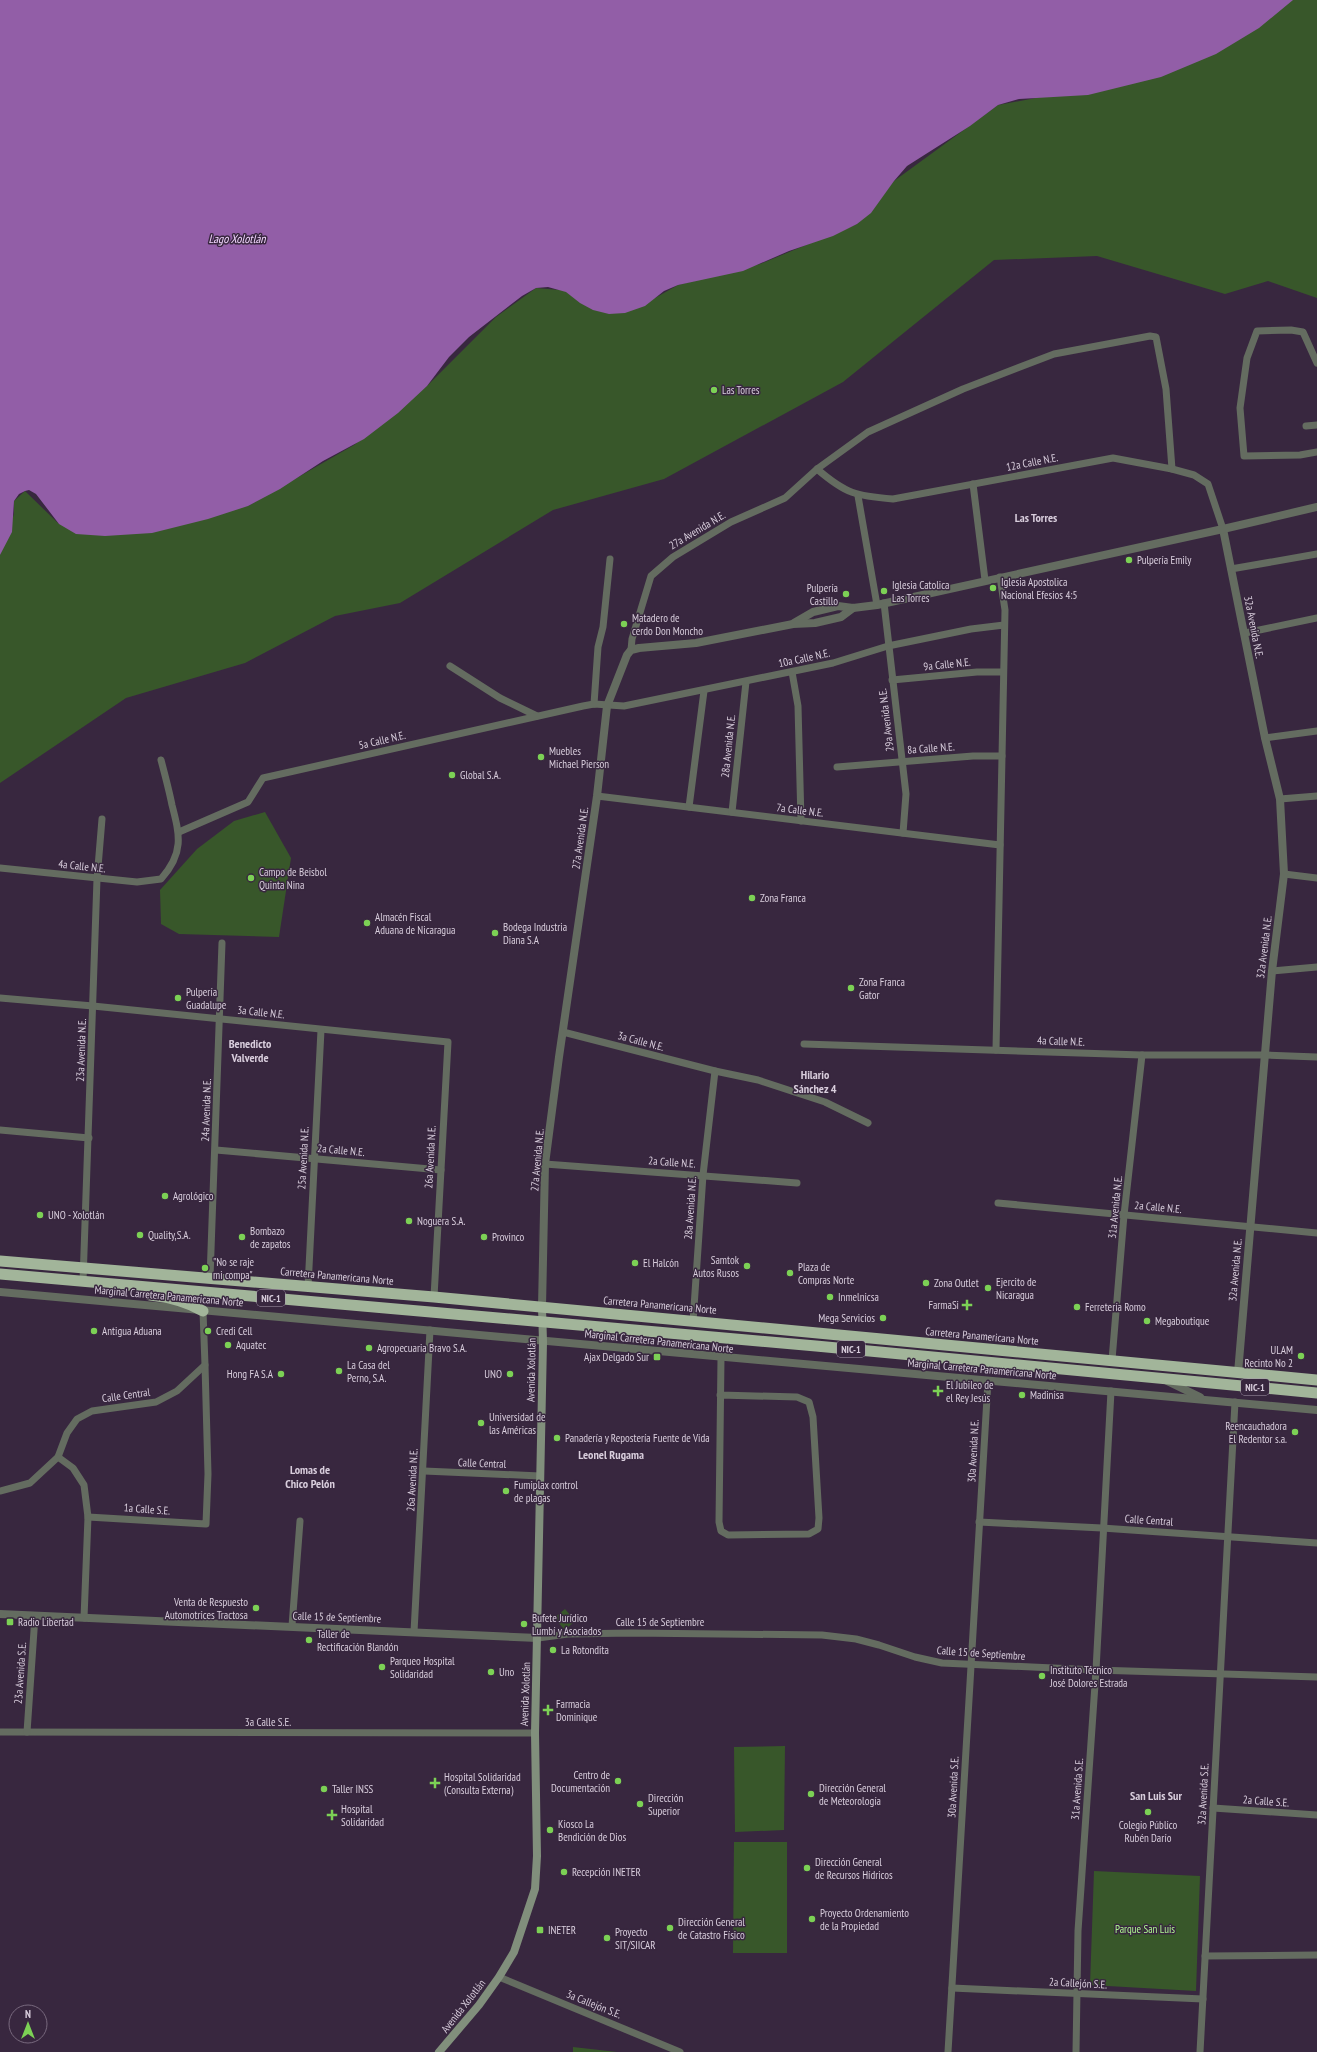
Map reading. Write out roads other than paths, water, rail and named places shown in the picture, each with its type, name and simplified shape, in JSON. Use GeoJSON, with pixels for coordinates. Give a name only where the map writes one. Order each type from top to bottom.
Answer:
{"type":"FeatureCollection","features":[{"type":"Feature","properties":{"kind":"highway","name":"Carretera Panamericana Norte"},"geometry":{"type":"LineString","coordinates":[[0,1261],[434,1297],[1317,1380]]}},
{"type":"Feature","properties":{"kind":"highway","name":"NIC-1"},"geometry":{"type":"LineString","coordinates":[[0,1274],[1159,1377],[1317,1393]]}},
{"type":"Feature","properties":{"kind":"highway"},"geometry":{"type":"LineString","coordinates":[[83,1281],[106,1290],[164,1296],[189,1303],[203,1311]]}},
{"type":"Feature","properties":{"kind":"main road","name":"Avenida Xolotlán"},"geometry":{"type":"LineString","coordinates":[[439,2052],[479,2005],[499,1977],[514,1952],[535,1889],[537,1856],[535,1733],[543,1341],[542,1307]]}},
{"type":"Feature","properties":{"kind":"street"},"geometry":{"type":"LineString","coordinates":[[1317,363],[1303,332],[1291,330],[1257,330],[1247,358],[1240,408],[1244,456],[1300,455],[1317,452]]}},
{"type":"Feature","properties":{"kind":"street","name":"27a Avenida N.E."},"geometry":{"type":"LineString","coordinates":[[542,1307],[545,1164],[597,796],[607,706],[631,650],[632,639],[651,576],[673,557],[731,522],[785,498],[817,469],[868,432],[964,389],[1054,354],[1150,336],[1156,338],[1166,389],[1172,469]]}},
{"type":"Feature","properties":{"kind":"street"},"geometry":{"type":"LineString","coordinates":[[1306,426],[1317,425]]}},
{"type":"Feature","properties":{"kind":"street","name":"12a Calle N.E."},"geometry":{"type":"LineString","coordinates":[[817,469],[835,485],[858,496],[893,499],[1113,458],[1172,469],[1194,475],[1208,484],[1222,529]]}},
{"type":"Feature","properties":{"kind":"street"},"geometry":{"type":"LineString","coordinates":[[973,484],[985,580]]}},
{"type":"Feature","properties":{"kind":"street","name":"29a Avenida N.E."},"geometry":{"type":"LineString","coordinates":[[858,496],[888,646],[906,794],[903,833]]}},
{"type":"Feature","properties":{"kind":"street"},"geometry":{"type":"LineString","coordinates":[[631,650],[696,643],[793,624],[815,623],[841,617],[854,608],[880,604],[1317,507]]}},
{"type":"Feature","properties":{"kind":"street","name":"32a Avenida N.E."},"geometry":{"type":"LineString","coordinates":[[1222,529],[1265,738],[1280,799],[1284,874],[1272,971],[1238,1373]]}},
{"type":"Feature","properties":{"kind":"street"},"geometry":{"type":"LineString","coordinates":[[1231,569],[1317,554]]}},
{"type":"Feature","properties":{"kind":"street"},"geometry":{"type":"LineString","coordinates":[[594,704],[598,646],[604,627],[610,559]]}},
{"type":"Feature","properties":{"kind":"street"},"geometry":{"type":"LineString","coordinates":[[996,1050],[1005,610],[1000,577]]}},
{"type":"Feature","properties":{"kind":"street"},"geometry":{"type":"LineString","coordinates":[[1244,633],[1317,618]]}},
{"type":"Feature","properties":{"kind":"street","name":"10a Calle N.E."},"geometry":{"type":"LineString","coordinates":[[607,706],[624,706],[704,691],[833,664],[888,646],[971,629],[1004,625]]}},
{"type":"Feature","properties":{"kind":"street"},"geometry":{"type":"LineString","coordinates":[[450,666],[500,698],[537,716]]}},
{"type":"Feature","properties":{"kind":"street"},"geometry":{"type":"LineString","coordinates":[[792,672],[798,706],[802,821]]}},
{"type":"Feature","properties":{"kind":"street","name":"9a Calle N.E."},"geometry":{"type":"LineString","coordinates":[[892,680],[977,672],[1003,672]]}},
{"type":"Feature","properties":{"kind":"street","name":"28a Avenida N.E."},"geometry":{"type":"LineString","coordinates":[[732,812],[746,682]]}},
{"type":"Feature","properties":{"kind":"street"},"geometry":{"type":"LineString","coordinates":[[689,807],[704,691]]}},
{"type":"Feature","properties":{"kind":"street","name":"5a Calle N.E."},"geometry":{"type":"LineString","coordinates":[[179,832],[248,802],[263,778],[594,704],[607,706]]}},
{"type":"Feature","properties":{"kind":"street"},"geometry":{"type":"LineString","coordinates":[[1265,738],[1317,731]]}},
{"type":"Feature","properties":{"kind":"street","name":"8a Calle N.E."},"geometry":{"type":"LineString","coordinates":[[837,766],[973,756],[1002,756]]}},
{"type":"Feature","properties":{"kind":"street"},"geometry":{"type":"LineString","coordinates":[[161,760],[179,832]]}},
{"type":"Feature","properties":{"kind":"street","name":"7a Calle N.E."},"geometry":{"type":"LineString","coordinates":[[597,796],[1000,845]]}},
{"type":"Feature","properties":{"kind":"street"},"geometry":{"type":"LineString","coordinates":[[1280,799],[1317,796]]}},
{"type":"Feature","properties":{"kind":"street","name":"23a Avenida N.E."},"geometry":{"type":"LineString","coordinates":[[83,1281],[97,878],[102,819]]}},
{"type":"Feature","properties":{"kind":"street","name":"4a Calle N.E."},"geometry":{"type":"LineString","coordinates":[[0,868],[137,882],[161,879],[170,869],[176,858],[179,845],[179,832]]}},
{"type":"Feature","properties":{"kind":"street"},"geometry":{"type":"LineString","coordinates":[[1284,874],[1317,878]]}},
{"type":"Feature","properties":{"kind":"street","name":"24a Avenida N.E."},"geometry":{"type":"LineString","coordinates":[[210,1278],[221,1020],[222,943]]}},
{"type":"Feature","properties":{"kind":"street"},"geometry":{"type":"LineString","coordinates":[[1272,971],[1317,967]]}},
{"type":"Feature","properties":{"kind":"street","name":"3a Calle N.E."},"geometry":{"type":"LineString","coordinates":[[0,998],[448,1042]]}},
{"type":"Feature","properties":{"kind":"street","name":"25a Avenida N.E."},"geometry":{"type":"LineString","coordinates":[[308,1287],[321,1030]]}},
{"type":"Feature","properties":{"kind":"street","name":"3a Calle N.E."},"geometry":{"type":"LineString","coordinates":[[563,1032],[715,1071],[758,1080],[825,1102],[868,1123]]}},
{"type":"Feature","properties":{"kind":"street","name":"26a Avenida N.E."},"geometry":{"type":"LineString","coordinates":[[434,1297],[448,1042]]}},
{"type":"Feature","properties":{"kind":"street","name":"4a Calle N.E."},"geometry":{"type":"LineString","coordinates":[[804,1044],[1142,1055],[1265,1055],[1317,1057]]}},
{"type":"Feature","properties":{"kind":"street","name":"31a Avenida N.E."},"geometry":{"type":"LineString","coordinates":[[1112,1360],[1124,1215],[1142,1055]]}},
{"type":"Feature","properties":{"kind":"street","name":"28a Avenida N.E."},"geometry":{"type":"LineString","coordinates":[[693,1322],[703,1175],[715,1071]]}},
{"type":"Feature","properties":{"kind":"street"},"geometry":{"type":"LineString","coordinates":[[0,1130],[89,1138]]}},
{"type":"Feature","properties":{"kind":"street","name":"2a Calle N.E."},"geometry":{"type":"LineString","coordinates":[[216,1150],[441,1170]]}},
{"type":"Feature","properties":{"kind":"street","name":"2a Calle N.E."},"geometry":{"type":"LineString","coordinates":[[545,1164],[797,1183]]}},
{"type":"Feature","properties":{"kind":"street","name":"2a Calle N.E."},"geometry":{"type":"LineString","coordinates":[[998,1203],[1317,1233]]}},
{"type":"Feature","properties":{"kind":"street","name":"Marginal Carretera Panamericana Norte"},"geometry":{"type":"LineString","coordinates":[[0,1292],[430,1330],[721,1358],[1206,1399],[1317,1410]]}},
{"type":"Feature","properties":{"kind":"street"},"geometry":{"type":"LineString","coordinates":[[203,1311],[205,1365]]}},
{"type":"Feature","properties":{"kind":"street","name":"26a Avenida N.E."},"geometry":{"type":"LineString","coordinates":[[414,1632],[424,1471],[430,1330]]}},
{"type":"Feature","properties":{"kind":"street"},"geometry":{"type":"LineString","coordinates":[[720,1395],[797,1397],[810,1402],[813,1416],[819,1518],[818,1529],[809,1534],[728,1535],[721,1531],[719,1522],[720,1395],[721,1358]]}},
{"type":"Feature","properties":{"kind":"street","name":"Calle Central"},"geometry":{"type":"LineString","coordinates":[[58,1457],[67,1433],[77,1419],[92,1411],[156,1402],[176,1391],[205,1365]]}},
{"type":"Feature","properties":{"kind":"street","name":"1a Calle S.E."},"geometry":{"type":"LineString","coordinates":[[88,1517],[206,1524],[208,1474],[205,1365]]}},
{"type":"Feature","properties":{"kind":"street"},"geometry":{"type":"LineString","coordinates":[[1159,1377],[1206,1399]]}},
{"type":"Feature","properties":{"kind":"street","name":"30a Avenida N.E."},"geometry":{"type":"LineString","coordinates":[[979,1522],[988,1381]]}},
{"type":"Feature","properties":{"kind":"street"},"geometry":{"type":"LineString","coordinates":[[1102,1528],[1111,1391]]}},
{"type":"Feature","properties":{"kind":"street"},"geometry":{"type":"LineString","coordinates":[[1226,1537],[1234,1402]]}},
{"type":"Feature","properties":{"kind":"street"},"geometry":{"type":"LineString","coordinates":[[0,1491],[30,1483],[58,1457],[73,1468],[84,1485],[88,1517],[84,1618]]}},
{"type":"Feature","properties":{"kind":"street","name":"Calle Central"},"geometry":{"type":"LineString","coordinates":[[424,1471],[540,1476]]}},
{"type":"Feature","properties":{"kind":"street"},"geometry":{"type":"LineString","coordinates":[[292,1626],[300,1521]]}},
{"type":"Feature","properties":{"kind":"street","name":"Calle Central"},"geometry":{"type":"LineString","coordinates":[[979,1522],[1102,1528],[1317,1543]]}},
{"type":"Feature","properties":{"kind":"street","name":"30a Avenida S.E."},"geometry":{"type":"LineString","coordinates":[[948,2052],[979,1522]]}},
{"type":"Feature","properties":{"kind":"street","name":"31a Avenida S.E."},"geometry":{"type":"LineString","coordinates":[[1076,2052],[1080,1910],[1096,1670],[1102,1528]]}},
{"type":"Feature","properties":{"kind":"street","name":"32a Avenida S.E."},"geometry":{"type":"LineString","coordinates":[[1200,2052],[1226,1537]]}},
{"type":"Feature","properties":{"kind":"street","name":"Calle 15 de Septiembre"},"geometry":{"type":"LineString","coordinates":[[0,1614],[538,1638],[568,1634],[632,1633],[822,1635],[856,1639],[915,1657],[942,1663],[1096,1670],[1317,1677]]}},
{"type":"Feature","properties":{"kind":"street","name":"23a Avenida S.E."},"geometry":{"type":"LineString","coordinates":[[27,1732],[35,1616]]}},
{"type":"Feature","properties":{"kind":"street","name":"3a Calle S.E."},"geometry":{"type":"LineString","coordinates":[[0,1732],[535,1733]]}},
{"type":"Feature","properties":{"kind":"street","name":"2a Calle S.E."},"geometry":{"type":"LineString","coordinates":[[1213,1808],[1317,1815]]}},
{"type":"Feature","properties":{"kind":"street"},"geometry":{"type":"LineString","coordinates":[[1205,1956],[1317,1955]]}},
{"type":"Feature","properties":{"kind":"street","name":"3a Callejón S.E."},"geometry":{"type":"LineString","coordinates":[[499,1977],[680,2052]]}},
{"type":"Feature","properties":{"kind":"street","name":"2a Callejón S.E."},"geometry":{"type":"LineString","coordinates":[[952,1988],[1203,1999]]}},
{"type":"Feature","properties":{"kind":"water","name":"Lago Xolotlán"},"geometry":{"type":"Polygon","coordinates":[[[0,0],[1293,0],[1259,28],[1216,54],[1161,77],[1088,95],[1019,99],[998,105],[970,126],[907,166],[871,213],[857,224],[833,236],[789,251],[743,271],[678,285],[664,291],[645,306],[625,313],[609,314],[593,310],[580,303],[566,292],[548,287],[536,288],[522,296],[469,337],[449,357],[427,386],[398,413],[364,439],[323,461],[280,489],[248,506],[208,519],[152,533],[105,536],[76,534],[59,524],[36,494],[29,490],[19,494],[14,501],[12,532],[0,555],[0,0]]]}},
{"type":"Feature","properties":{"kind":"place","name":"Las Torres"},"geometry":{"type":"Point","coordinates":[714,390]}},
{"type":"Feature","properties":{"kind":"place","name":"Pulpería Emily"},"geometry":{"type":"Point","coordinates":[1129,560]}},
{"type":"Feature","properties":{"kind":"place","name":"Iglesia Apostolica Nacional Efesios 4:5"},"geometry":{"type":"Point","coordinates":[993,588]}},
{"type":"Feature","properties":{"kind":"place","name":"Iglesia Catolica Las Torres"},"geometry":{"type":"Point","coordinates":[884,591]}},
{"type":"Feature","properties":{"kind":"place","name":"Pulpería Castillo"},"geometry":{"type":"Point","coordinates":[846,594]}},
{"type":"Feature","properties":{"kind":"place","name":"Matadero de cerdo Don Moncho"},"geometry":{"type":"Point","coordinates":[624,624]}},
{"type":"Feature","properties":{"kind":"place","name":"Muebles Michael Pierson"},"geometry":{"type":"Point","coordinates":[541,757]}},
{"type":"Feature","properties":{"kind":"place","name":"Global S.A."},"geometry":{"type":"Point","coordinates":[452,775]}},
{"type":"Feature","properties":{"kind":"place","name":"Campo de Beisbol Quinta Nina"},"geometry":{"type":"Point","coordinates":[251,878]}},
{"type":"Feature","properties":{"kind":"place","name":"Zona Franca"},"geometry":{"type":"Point","coordinates":[752,898]}},
{"type":"Feature","properties":{"kind":"place","name":"Almacén Fiscal Aduana de Nicaragua"},"geometry":{"type":"Point","coordinates":[367,923]}},
{"type":"Feature","properties":{"kind":"place","name":"Bodega Industria Diana S.A"},"geometry":{"type":"Point","coordinates":[495,933]}},
{"type":"Feature","properties":{"kind":"place","name":"Zona Franca Gator"},"geometry":{"type":"Point","coordinates":[851,988]}},
{"type":"Feature","properties":{"kind":"place","name":"Pulpería Guadalupe"},"geometry":{"type":"Point","coordinates":[178,998]}},
{"type":"Feature","properties":{"kind":"place","name":"Agrológico"},"geometry":{"type":"Point","coordinates":[165,1196]}},
{"type":"Feature","properties":{"kind":"place","name":"UNO - Xolotlán"},"geometry":{"type":"Point","coordinates":[40,1215]}},
{"type":"Feature","properties":{"kind":"place","name":"Noguera S.A."},"geometry":{"type":"Point","coordinates":[409,1221]}},
{"type":"Feature","properties":{"kind":"place","name":"Quality,S.A."},"geometry":{"type":"Point","coordinates":[140,1235]}},
{"type":"Feature","properties":{"kind":"place","name":"Bombazo de zapatos"},"geometry":{"type":"Point","coordinates":[242,1237]}},
{"type":"Feature","properties":{"kind":"place","name":"Provinco"},"geometry":{"type":"Point","coordinates":[484,1237]}},
{"type":"Feature","properties":{"kind":"place","name":"El Halcón"},"geometry":{"type":"Point","coordinates":[635,1263]}},
{"type":"Feature","properties":{"kind":"place","name":"Samtok Autos Rusos"},"geometry":{"type":"Point","coordinates":[747,1266]}},
{"type":"Feature","properties":{"kind":"place","name":"\"No se raje mi compa\""},"geometry":{"type":"Point","coordinates":[205,1268]}},
{"type":"Feature","properties":{"kind":"place","name":"Plaza de Compras Norte"},"geometry":{"type":"Point","coordinates":[790,1273]}},
{"type":"Feature","properties":{"kind":"place","name":"Zona Outlet"},"geometry":{"type":"Point","coordinates":[926,1283]}},
{"type":"Feature","properties":{"kind":"place","name":"Ejercito de Nicaragua"},"geometry":{"type":"Point","coordinates":[988,1288]}},
{"type":"Feature","properties":{"kind":"place","name":"Inmelnicsa"},"geometry":{"type":"Point","coordinates":[830,1297]}},
{"type":"Feature","properties":{"kind":"place","name":"FarmaSi"},"geometry":{"type":"Point","coordinates":[967,1305]}},
{"type":"Feature","properties":{"kind":"place","name":"Ferretería Romo"},"geometry":{"type":"Point","coordinates":[1077,1307]}},
{"type":"Feature","properties":{"kind":"place","name":"Mega Servicios"},"geometry":{"type":"Point","coordinates":[883,1318]}},
{"type":"Feature","properties":{"kind":"place","name":"Megaboutique"},"geometry":{"type":"Point","coordinates":[1147,1321]}},
{"type":"Feature","properties":{"kind":"place","name":"Antigua Aduana"},"geometry":{"type":"Point","coordinates":[94,1331]}},
{"type":"Feature","properties":{"kind":"place","name":"Credi Cell"},"geometry":{"type":"Point","coordinates":[208,1331]}},
{"type":"Feature","properties":{"kind":"place","name":"Aquatec"},"geometry":{"type":"Point","coordinates":[228,1345]}},
{"type":"Feature","properties":{"kind":"place","name":"Agropecuaria Bravo S.A."},"geometry":{"type":"Point","coordinates":[369,1348]}},
{"type":"Feature","properties":{"kind":"place","name":"ULAM Recinto No 2"},"geometry":{"type":"Point","coordinates":[1301,1356]}},
{"type":"Feature","properties":{"kind":"place","name":"Ajax Delgado Sur"},"geometry":{"type":"Point","coordinates":[657,1357]}},
{"type":"Feature","properties":{"kind":"place","name":"La Casa del Perno, S.A."},"geometry":{"type":"Point","coordinates":[339,1371]}},
{"type":"Feature","properties":{"kind":"place","name":"Hong FA S.A"},"geometry":{"type":"Point","coordinates":[281,1374]}},
{"type":"Feature","properties":{"kind":"place","name":"UNO"},"geometry":{"type":"Point","coordinates":[510,1374]}},
{"type":"Feature","properties":{"kind":"place","name":"El Jubileo de el Rey Jesús"},"geometry":{"type":"Point","coordinates":[938,1391]}},
{"type":"Feature","properties":{"kind":"place","name":"Madinisa"},"geometry":{"type":"Point","coordinates":[1022,1395]}},
{"type":"Feature","properties":{"kind":"place","name":"Universidad de las Américas"},"geometry":{"type":"Point","coordinates":[481,1423]}},
{"type":"Feature","properties":{"kind":"place","name":"Reencauchadora El Redentor s.a."},"geometry":{"type":"Point","coordinates":[1295,1432]}},
{"type":"Feature","properties":{"kind":"place","name":"Panadería y Repostería Fuente de Vida"},"geometry":{"type":"Point","coordinates":[557,1438]}},
{"type":"Feature","properties":{"kind":"place","name":"Fumiplax control de plagas"},"geometry":{"type":"Point","coordinates":[506,1491]}},
{"type":"Feature","properties":{"kind":"place","name":"Venta de Respuesto Automotrices Tractosa"},"geometry":{"type":"Point","coordinates":[256,1608]}},
{"type":"Feature","properties":{"kind":"place","name":"Radio Libertad"},"geometry":{"type":"Point","coordinates":[10,1622]}},
{"type":"Feature","properties":{"kind":"place","name":"Bufete Jurídico Lumbí y Asociados"},"geometry":{"type":"Point","coordinates":[524,1624]}},
{"type":"Feature","properties":{"kind":"place","name":"Taller de Rectificación Blandón"},"geometry":{"type":"Point","coordinates":[309,1640]}},
{"type":"Feature","properties":{"kind":"place","name":"La Rotondita"},"geometry":{"type":"Point","coordinates":[553,1650]}},
{"type":"Feature","properties":{"kind":"place","name":"Parqueo Hospital Solidaridad"},"geometry":{"type":"Point","coordinates":[382,1667]}},
{"type":"Feature","properties":{"kind":"place","name":"Uno"},"geometry":{"type":"Point","coordinates":[491,1672]}},
{"type":"Feature","properties":{"kind":"place","name":"Instituto Técnico José Dolores Estrada"},"geometry":{"type":"Point","coordinates":[1042,1676]}},
{"type":"Feature","properties":{"kind":"place","name":"Farmacia Dominique"},"geometry":{"type":"Point","coordinates":[548,1710]}},
{"type":"Feature","properties":{"kind":"place","name":"Centro de Documentación"},"geometry":{"type":"Point","coordinates":[618,1781]}},
{"type":"Feature","properties":{"kind":"place","name":"Hospital Solidaridad (Consulta Externa)"},"geometry":{"type":"Point","coordinates":[435,1783]}},
{"type":"Feature","properties":{"kind":"place","name":"Taller INSS"},"geometry":{"type":"Point","coordinates":[324,1789]}},
{"type":"Feature","properties":{"kind":"place","name":"Dirección General de Meteorología"},"geometry":{"type":"Point","coordinates":[811,1794]}},
{"type":"Feature","properties":{"kind":"place","name":"Dirección Superior"},"geometry":{"type":"Point","coordinates":[640,1804]}},
{"type":"Feature","properties":{"kind":"place","name":"Colegio Público Rubén Darío"},"geometry":{"type":"Point","coordinates":[1148,1812]}},
{"type":"Feature","properties":{"kind":"place","name":"Hospital Solidaridad"},"geometry":{"type":"Point","coordinates":[332,1815]}},
{"type":"Feature","properties":{"kind":"place","name":"Kiosco La Bendición de Dios"},"geometry":{"type":"Point","coordinates":[550,1830]}},
{"type":"Feature","properties":{"kind":"place","name":"Dirección General de Recursos Hídricos"},"geometry":{"type":"Point","coordinates":[807,1868]}},
{"type":"Feature","properties":{"kind":"place","name":"Recepción INETER"},"geometry":{"type":"Point","coordinates":[564,1872]}},
{"type":"Feature","properties":{"kind":"place","name":"Proyecto Ordenamiento de la Propiedad"},"geometry":{"type":"Point","coordinates":[812,1919]}},
{"type":"Feature","properties":{"kind":"place","name":"Dirección General de Catastro Físico"},"geometry":{"type":"Point","coordinates":[670,1928]}},
{"type":"Feature","properties":{"kind":"place","name":"INETER"},"geometry":{"type":"Point","coordinates":[540,1930]}},
{"type":"Feature","properties":{"kind":"place","name":"Proyecto SIT/SIICAR"},"geometry":{"type":"Point","coordinates":[607,1938]}},
{"type":"Feature","properties":{"kind":"district","name":"Las Torres"},"geometry":{"type":"Point","coordinates":[1036,517]}},
{"type":"Feature","properties":{"kind":"district","name":"Benedicto Valverde"},"geometry":{"type":"Point","coordinates":[250,1050]}},
{"type":"Feature","properties":{"kind":"district","name":"Hilario Sánchez 4"},"geometry":{"type":"Point","coordinates":[815,1081]}},
{"type":"Feature","properties":{"kind":"district","name":"Leonel Rugama"},"geometry":{"type":"Point","coordinates":[611,1454]}},
{"type":"Feature","properties":{"kind":"district","name":"Lomas de Chico Pelón"},"geometry":{"type":"Point","coordinates":[310,1476]}},
{"type":"Feature","properties":{"kind":"district","name":"San Luis Sur"},"geometry":{"type":"Point","coordinates":[1156,1795]}},
{"type":"Feature","properties":{"kind":"park label","name":"Parque San Luis"},"geometry":{"type":"Point","coordinates":[1145,1929]}}]}
